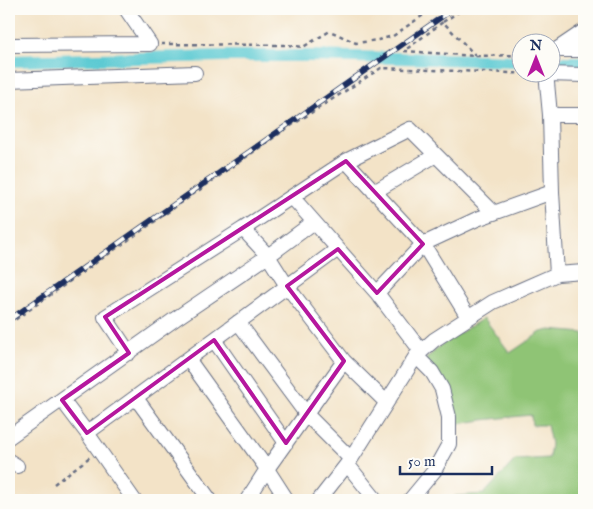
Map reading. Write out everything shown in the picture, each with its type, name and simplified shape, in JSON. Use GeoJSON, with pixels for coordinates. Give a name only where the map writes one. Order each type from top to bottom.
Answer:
{"type":"FeatureCollection","features":[{"type":"Feature","properties":{"kind":"street"},"geometry":{"type":"LineString","coordinates":[[126,9],[150,44]]}},
{"type":"Feature","properties":{"kind":"street"},"geometry":{"type":"LineString","coordinates":[[560,47],[584,31]]}},
{"type":"Feature","properties":{"kind":"street"},"geometry":{"type":"LineString","coordinates":[[9,45],[150,44]]}},
{"type":"Feature","properties":{"kind":"street"},"geometry":{"type":"LineString","coordinates":[[560,52],[584,50]]}},
{"type":"Feature","properties":{"kind":"street"},"geometry":{"type":"LineString","coordinates":[[9,80],[195,73]]}},
{"type":"Feature","properties":{"kind":"street"},"geometry":{"type":"LineString","coordinates":[[560,74],[584,75]]}},
{"type":"Feature","properties":{"kind":"street"},"geometry":{"type":"LineString","coordinates":[[547,82],[558,274]]}},
{"type":"Feature","properties":{"kind":"street"},"geometry":{"type":"LineString","coordinates":[[550,115],[584,115]]}},
{"type":"Feature","properties":{"kind":"street"},"geometry":{"type":"LineString","coordinates":[[129,353],[105,317],[346,161],[410,129],[494,213]]}},
{"type":"Feature","properties":{"kind":"street"},"geometry":{"type":"LineString","coordinates":[[374,192],[436,155]]}},
{"type":"Feature","properties":{"kind":"street"},"geometry":{"type":"LineString","coordinates":[[346,161],[423,244],[468,317]]}},
{"type":"Feature","properties":{"kind":"street"},"geometry":{"type":"LineString","coordinates":[[377,293],[423,244],[476,219],[552,192]]}},
{"type":"Feature","properties":{"kind":"street"},"geometry":{"type":"LineString","coordinates":[[292,197],[377,293],[442,389],[449,418],[449,444],[434,471],[410,500]]}},
{"type":"Feature","properties":{"kind":"street"},"geometry":{"type":"LineString","coordinates":[[9,436],[314,222]]}},
{"type":"Feature","properties":{"kind":"street"},"geometry":{"type":"LineString","coordinates":[[243,229],[268,256],[287,286],[344,361],[386,402]]}},
{"type":"Feature","properties":{"kind":"street"},"geometry":{"type":"LineString","coordinates":[[87,433],[338,249]]}},
{"type":"Feature","properties":{"kind":"street"},"geometry":{"type":"LineString","coordinates":[[319,500],[349,461],[419,353],[434,340],[493,302],[558,274],[584,272]]}},
{"type":"Feature","properties":{"kind":"street"},"geometry":{"type":"LineString","coordinates":[[238,322],[306,415],[349,461],[376,500]]}},
{"type":"Feature","properties":{"kind":"street"},"geometry":{"type":"LineString","coordinates":[[214,340],[286,443]]}},
{"type":"Feature","properties":{"kind":"street"},"geometry":{"type":"LineString","coordinates":[[188,359],[287,500]]}},
{"type":"Feature","properties":{"kind":"street"},"geometry":{"type":"LineString","coordinates":[[247,500],[344,361]]}},
{"type":"Feature","properties":{"kind":"street"},"geometry":{"type":"LineString","coordinates":[[136,398],[210,500]]}},
{"type":"Feature","properties":{"kind":"street"},"geometry":{"type":"LineString","coordinates":[[62,400],[134,500]]}},
{"type":"Feature","properties":{"kind":"path"},"geometry":{"type":"LineString","coordinates":[[150,44],[288,45],[303,47],[330,31],[356,43],[393,36],[432,9]]}},
{"type":"Feature","properties":{"kind":"path"},"geometry":{"type":"LineString","coordinates":[[463,9],[404,52],[476,56],[510,55]]}},
{"type":"Feature","properties":{"kind":"path"},"geometry":{"type":"LineString","coordinates":[[443,22],[476,56]]}},
{"type":"Feature","properties":{"kind":"path"},"geometry":{"type":"LineString","coordinates":[[9,324],[286,129],[381,68],[510,72]]}},
{"type":"Feature","properties":{"kind":"path"},"geometry":{"type":"LineString","coordinates":[[54,484],[99,451]]}},
{"type":"Feature","properties":{"kind":"highlighted area"},"geometry":{"type":"Polygon","coordinates":[[[346,161],[423,244],[377,293],[338,249],[287,286],[344,361],[286,443],[214,340],[87,433],[62,400],[129,353],[105,317],[346,161]]]}},
{"type":"Feature","properties":{"kind":"green space"},"geometry":{"type":"Polygon","coordinates":[[[484,318],[510,353],[541,332],[550,330],[584,333],[584,500],[452,500],[455,496],[484,494],[515,460],[549,458],[551,444],[547,425],[532,425],[531,415],[453,425],[426,359],[442,344],[484,318]]]}},
{"type":"Feature","properties":{"kind":"waterway"},"geometry":{"type":"LineString","coordinates":[[9,61],[225,56],[510,61]]}},
{"type":"Feature","properties":{"kind":"waterway"},"geometry":{"type":"LineString","coordinates":[[560,62],[584,62]]}},
{"type":"Feature","properties":{"kind":"railway"},"geometry":{"type":"LineString","coordinates":[[9,320],[453,9]]}}]}
